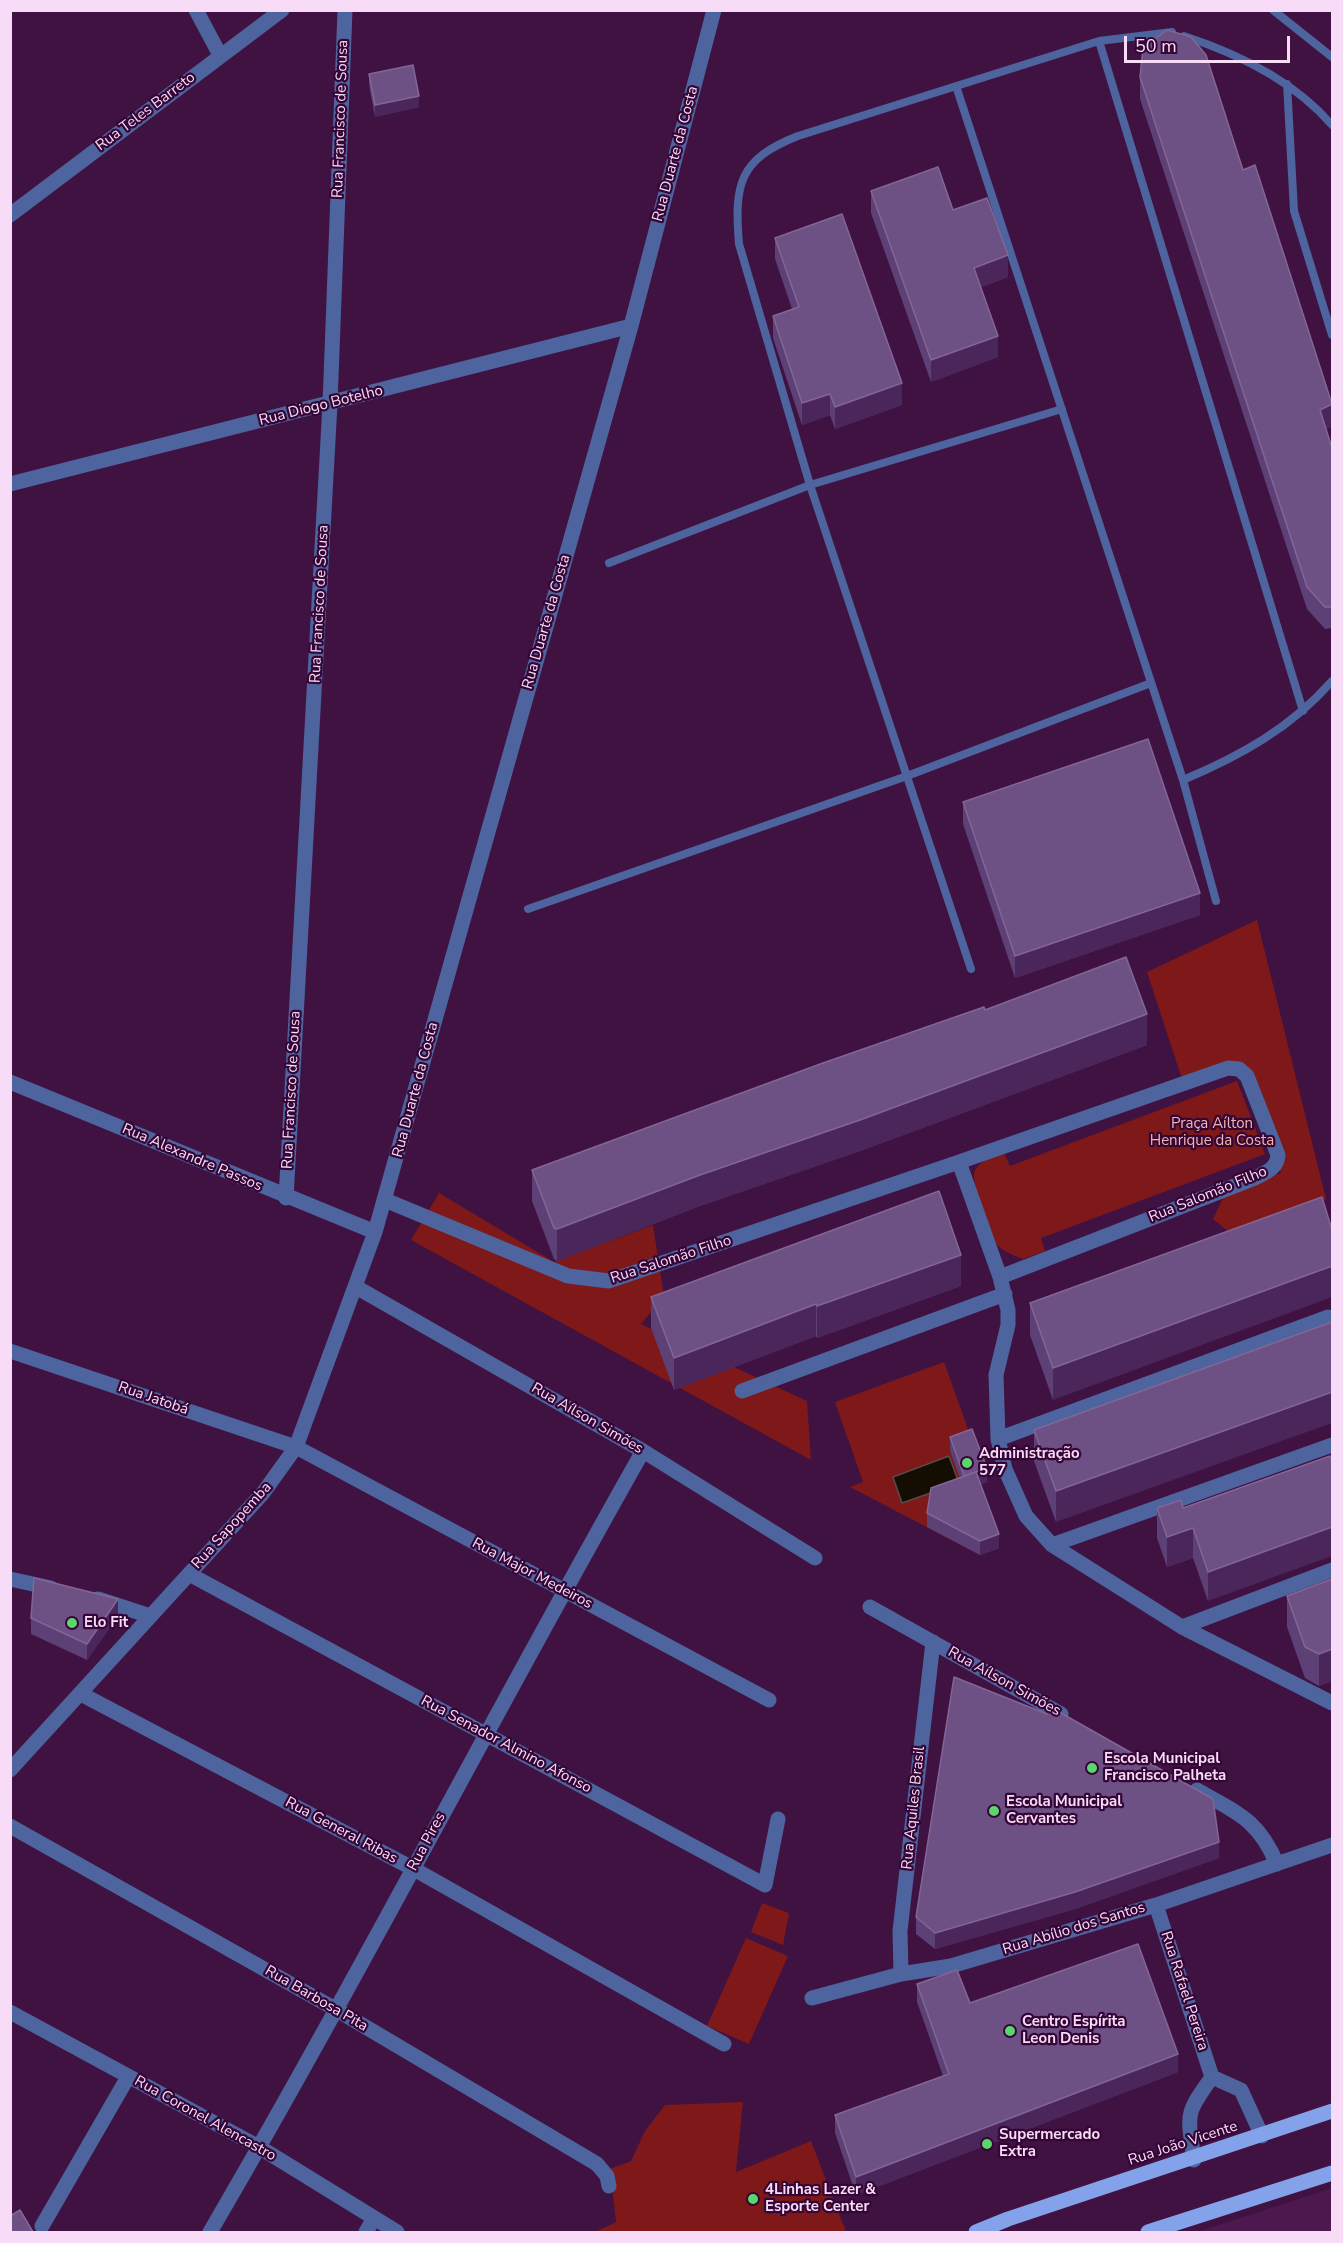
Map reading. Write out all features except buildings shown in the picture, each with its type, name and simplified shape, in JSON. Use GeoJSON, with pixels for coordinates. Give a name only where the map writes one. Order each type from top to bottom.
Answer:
{"type":"FeatureCollection","features":[{"type":"Feature","properties":{"kind":"main road","name":"Rua João Vicente"},"geometry":{"type":"LineString","coordinates":[[976,2232],[1008,2219],[1194,2160],[1332,2111]]}},
{"type":"Feature","properties":{"kind":"main road"},"geometry":{"type":"LineString","coordinates":[[1148,2232],[1332,2173]]}},
{"type":"Feature","properties":{"kind":"street"},"geometry":{"type":"LineString","coordinates":[[196,10],[220,55]]}},
{"type":"Feature","properties":{"kind":"street","name":"Rua Teles Barreto"},"geometry":{"type":"LineString","coordinates":[[10,215],[282,10]]}},
{"type":"Feature","properties":{"kind":"street","name":"Rua Francisco de Sousa"},"geometry":{"type":"LineString","coordinates":[[286,1198],[330,405],[345,10]]}},
{"type":"Feature","properties":{"kind":"street","name":"Rua Duarte da Costa"},"geometry":{"type":"LineString","coordinates":[[375,1232],[631,326],[714,10]]}},
{"type":"Feature","properties":{"kind":"street","name":"Rua Diogo Botelho"},"geometry":{"type":"LineString","coordinates":[[10,484],[330,405],[631,326]]}},
{"type":"Feature","properties":{"kind":"street","name":"Rua Salomão Filho"},"geometry":{"type":"LineString","coordinates":[[385,1200],[568,1276],[609,1281],[1228,1068],[1239,1069],[1247,1076],[1278,1155],[1278,1162],[1271,1170],[1000,1277]]}},
{"type":"Feature","properties":{"kind":"street","name":"Rua Alexandre Passos"},"geometry":{"type":"LineString","coordinates":[[10,1082],[286,1198],[375,1232]]}},
{"type":"Feature","properties":{"kind":"street"},"geometry":{"type":"LineString","coordinates":[[959,1162],[1005,1294],[1008,1325],[996,1375],[998,1439],[1005,1469],[1026,1516],[1052,1545],[1182,1627],[1332,1703]]}},
{"type":"Feature","properties":{"kind":"street","name":"Rua Sapopemba"},"geometry":{"type":"LineString","coordinates":[[10,1770],[269,1486],[296,1447],[375,1232]]}},
{"type":"Feature","properties":{"kind":"street","name":"Rua Aílson Simões"},"geometry":{"type":"LineString","coordinates":[[356,1287],[643,1451],[815,1558]]}},
{"type":"Feature","properties":{"kind":"street"},"geometry":{"type":"LineString","coordinates":[[742,1391],[1005,1294]]}},
{"type":"Feature","properties":{"kind":"street"},"geometry":{"type":"LineString","coordinates":[[998,1439],[1328,1317]]}},
{"type":"Feature","properties":{"kind":"street","name":"Rua Jatobá"},"geometry":{"type":"LineString","coordinates":[[10,1351],[296,1447]]}},
{"type":"Feature","properties":{"kind":"street"},"geometry":{"type":"LineString","coordinates":[[1052,1545],[1332,1444]]}},
{"type":"Feature","properties":{"kind":"street","name":"Rua Major Medeiros"},"geometry":{"type":"LineString","coordinates":[[296,1447],[768,1700]]}},
{"type":"Feature","properties":{"kind":"street","name":"Rua Pires"},"geometry":{"type":"LineString","coordinates":[[210,2232],[336,2010],[563,1590],[643,1451]]}},
{"type":"Feature","properties":{"kind":"street"},"geometry":{"type":"LineString","coordinates":[[1182,1627],[1332,1570]]}},
{"type":"Feature","properties":{"kind":"street","name":"Rua Senador Almino Afonso"},"geometry":{"type":"LineString","coordinates":[[189,1574],[765,1885],[778,1819]]}},
{"type":"Feature","properties":{"kind":"street"},"geometry":{"type":"LineString","coordinates":[[10,1579],[65,1592]]}},
{"type":"Feature","properties":{"kind":"street"},"geometry":{"type":"LineString","coordinates":[[87,1597],[150,1616]]}},
{"type":"Feature","properties":{"kind":"street","name":"Rua Aílson Simões"},"geometry":{"type":"LineString","coordinates":[[870,1607],[1078,1724]]}},
{"type":"Feature","properties":{"kind":"street","name":"Rua Aquiles Brasil"},"geometry":{"type":"LineString","coordinates":[[901,1974],[900,1931],[933,1642]]}},
{"type":"Feature","properties":{"kind":"street","name":"Rua General Ribas"},"geometry":{"type":"LineString","coordinates":[[81,1694],[412,1868],[724,2044]]}},
{"type":"Feature","properties":{"kind":"street"},"geometry":{"type":"LineString","coordinates":[[1182,1782],[1252,1823],[1266,1839],[1277,1864]]}},
{"type":"Feature","properties":{"kind":"street","name":"Rua Barbosa Pita"},"geometry":{"type":"LineString","coordinates":[[10,1826],[336,2010],[597,2164],[607,2176],[609,2186]]}},
{"type":"Feature","properties":{"kind":"street","name":"Rua Abílio dos Santos"},"geometry":{"type":"LineString","coordinates":[[812,1998],[901,1974],[951,1966],[1156,1905],[1332,1845]]}},
{"type":"Feature","properties":{"kind":"street","name":"Rua Rafael Pereira"},"geometry":{"type":"LineString","coordinates":[[1156,1905],[1212,2077]]}},
{"type":"Feature","properties":{"kind":"street","name":"Rua Coronel Alencastro"},"geometry":{"type":"LineString","coordinates":[[10,2013],[259,2148],[397,2232]]}},
{"type":"Feature","properties":{"kind":"street"},"geometry":{"type":"LineString","coordinates":[[42,2226],[128,2077]]}},
{"type":"Feature","properties":{"kind":"street"},"geometry":{"type":"LineString","coordinates":[[1194,2160],[1189,2110],[1212,2077],[1241,2091],[1262,2136]]}},
{"type":"Feature","properties":{"kind":"street"},"geometry":{"type":"LineString","coordinates":[[366,2232],[374,2218]]}},
{"type":"Feature","properties":{"kind":"lane"},"geometry":{"type":"LineString","coordinates":[[1273,10],[1332,57]]}},
{"type":"Feature","properties":{"kind":"lane"},"geometry":{"type":"LineString","coordinates":[[971,969],[810,485],[739,244],[737,216],[741,182],[753,162],[769,147],[1099,41],[1171,32],[1209,44],[1256,66],[1287,84],[1332,125]]}},
{"type":"Feature","properties":{"kind":"lane"},"geometry":{"type":"LineString","coordinates":[[1099,41],[1303,711]]}},
{"type":"Feature","properties":{"kind":"lane"},"geometry":{"type":"LineString","coordinates":[[1287,84],[1294,211],[1332,335]]}},
{"type":"Feature","properties":{"kind":"lane"},"geometry":{"type":"LineString","coordinates":[[956,86],[1183,780],[1216,901]]}},
{"type":"Feature","properties":{"kind":"lane"},"geometry":{"type":"LineString","coordinates":[[609,563],[810,485],[1062,409]]}},
{"type":"Feature","properties":{"kind":"lane"},"geometry":{"type":"LineString","coordinates":[[1183,780],[1258,745],[1303,711],[1332,681]]}},
{"type":"Feature","properties":{"kind":"lane"},"geometry":{"type":"LineString","coordinates":[[528,909],[907,776],[1151,683]]}},
{"type":"Feature","properties":{"kind":"shaded area"},"geometry":{"type":"Polygon","coordinates":[[[949,1456],[959,1483],[902,1503],[893,1477],[949,1456]]]}},
{"type":"Feature","properties":{"kind":"shaded area"},"geometry":{"type":"Polygon","coordinates":[[[1332,2188],[1332,2232],[1197,2232],[1332,2188]]]}},
{"type":"Feature","properties":{"kind":"green space"},"geometry":{"type":"Polygon","coordinates":[[[1257,920],[1326,1199],[1296,1221],[1230,1233],[1213,1219],[1225,1194],[1281,1173],[1247,1076],[1207,1073],[1183,1082],[1147,972],[1257,920]]]}},
{"type":"Feature","properties":{"kind":"green space","name":"Praça Aílton Henrique da Costa"},"geometry":{"type":"Polygon","coordinates":[[[1237,1081],[1265,1154],[1041,1238],[1045,1251],[1023,1259],[1004,1250],[995,1242],[974,1178],[976,1169],[983,1162],[1004,1153],[1010,1166],[1237,1081]]]}},
{"type":"Feature","properties":{"kind":"green space"},"geometry":{"type":"Polygon","coordinates":[[[439,1193],[554,1262],[653,1225],[664,1296],[641,1324],[807,1401],[811,1460],[411,1240],[439,1193]]]}},
{"type":"Feature","properties":{"kind":"green space"},"geometry":{"type":"Polygon","coordinates":[[[944,1362],[987,1482],[976,1486],[999,1548],[980,1555],[850,1487],[863,1482],[835,1402],[944,1362]]]}},
{"type":"Feature","properties":{"kind":"green space"},"geometry":{"type":"Polygon","coordinates":[[[762,1903],[789,1913],[783,1945],[751,1932],[762,1903]]]}},
{"type":"Feature","properties":{"kind":"green space"},"geometry":{"type":"Polygon","coordinates":[[[746,1938],[788,1956],[749,2044],[707,2026],[746,1938]]]}},
{"type":"Feature","properties":{"kind":"green space"},"geometry":{"type":"Polygon","coordinates":[[[743,2102],[736,2172],[811,2141],[846,2232],[595,2232],[616,2222],[610,2169],[631,2161],[645,2131],[665,2105],[743,2102]]]}},
{"type":"Feature","properties":{"kind":"place","name":"Administração 577"},"geometry":{"type":"Point","coordinates":[967,1463]}},
{"type":"Feature","properties":{"kind":"place","name":"Elo Fit"},"geometry":{"type":"Point","coordinates":[72,1623]}},
{"type":"Feature","properties":{"kind":"place","name":"Escola Municipal Francisco Palheta"},"geometry":{"type":"Point","coordinates":[1092,1768]}},
{"type":"Feature","properties":{"kind":"place","name":"Escola Municipal Cervantes"},"geometry":{"type":"Point","coordinates":[994,1811]}},
{"type":"Feature","properties":{"kind":"place","name":"Centro Espírita Leon Denis"},"geometry":{"type":"Point","coordinates":[1010,2031]}},
{"type":"Feature","properties":{"kind":"place","name":"Supermercado Extra"},"geometry":{"type":"Point","coordinates":[987,2144]}},
{"type":"Feature","properties":{"kind":"place","name":"4Linhas Lazer & Esporte Center"},"geometry":{"type":"Point","coordinates":[753,2199]}}]}
